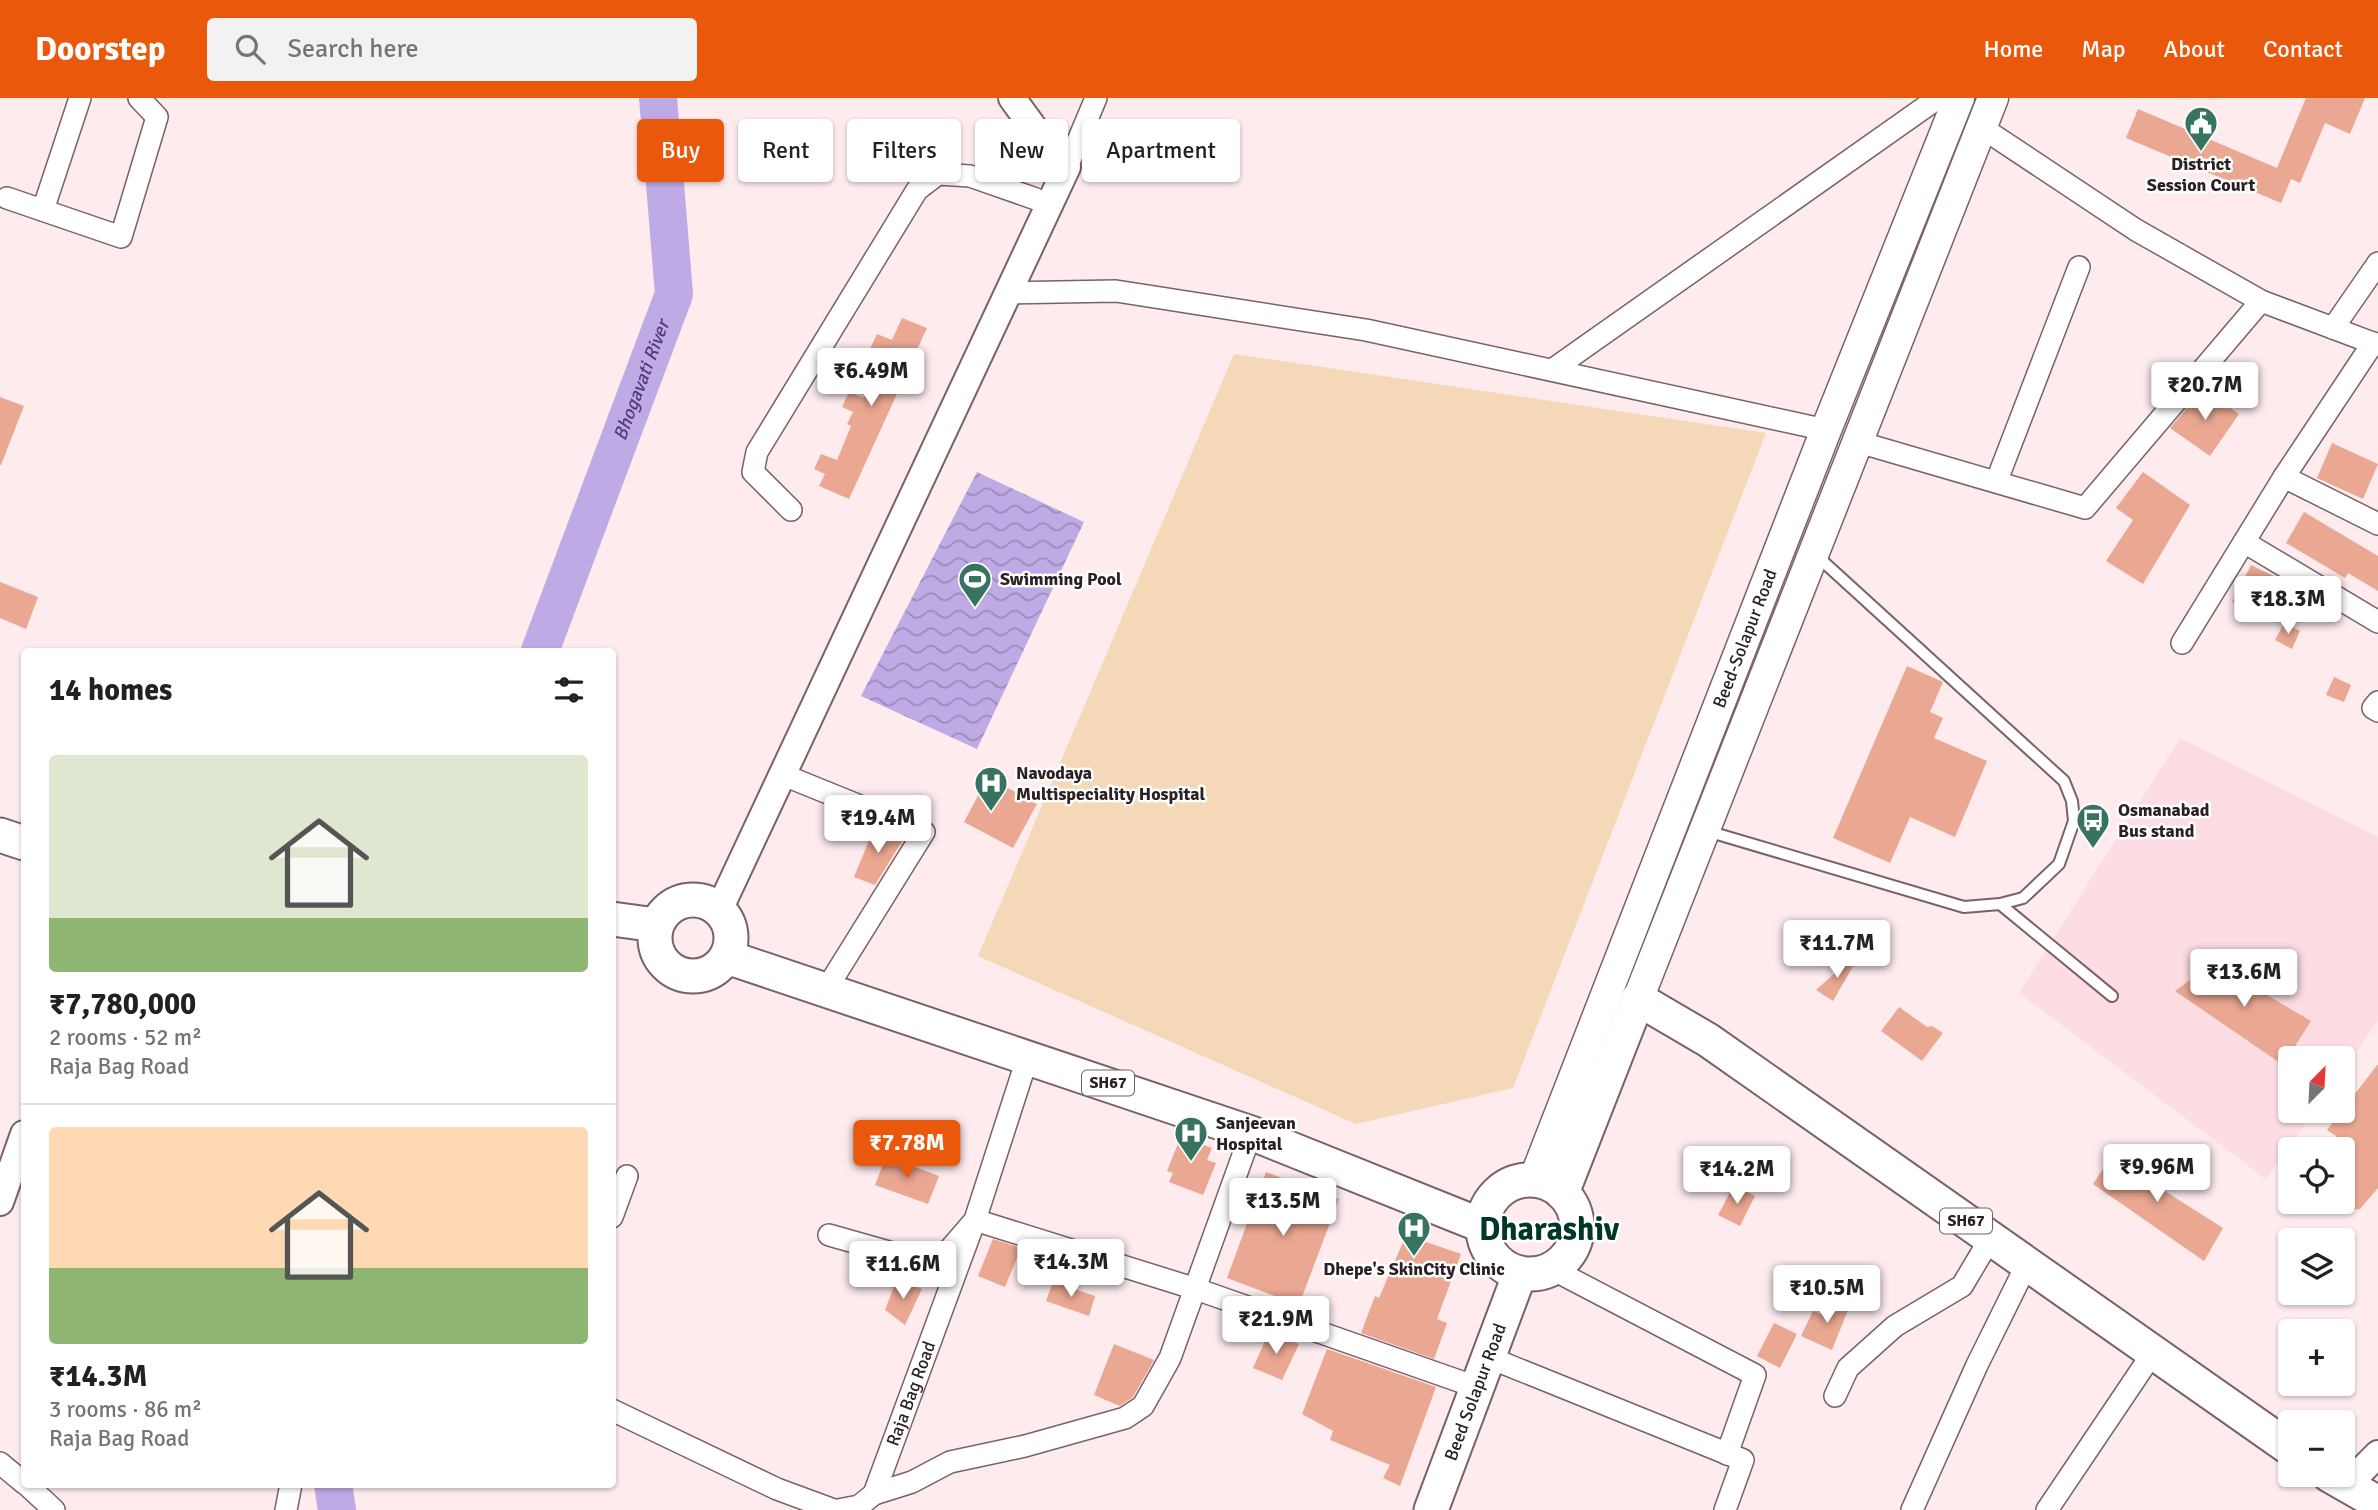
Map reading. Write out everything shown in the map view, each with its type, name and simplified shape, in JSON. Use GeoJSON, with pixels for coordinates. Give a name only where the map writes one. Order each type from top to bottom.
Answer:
{"type":"FeatureCollection","features":[{"type":"Feature","properties":{"kind":"main road","name":"Beed-Solapur Road"},"geometry":{"type":"LineString","coordinates":[[1548,1187],[1825,430],[1959,98]]}},
{"type":"Feature","properties":{"kind":"main road","name":"Beed-Solapur Road"},"geometry":{"type":"LineString","coordinates":[[1638,999],[1855,441],[1993,98]]}},
{"type":"Feature","properties":{"kind":"main road"},"geometry":{"type":"LineString","coordinates":[[0,835],[21,842]]}},
{"type":"Feature","properties":{"kind":"main road"},"geometry":{"type":"LineString","coordinates":[[684,901],[714,906],[727,920],[729,951],[708,973],[683,975],[662,961],[654,938],[656,925],[663,914],[684,901]]}},
{"type":"Feature","properties":{"kind":"main road"},"geometry":{"type":"LineString","coordinates":[[616,920],[656,925]]}},
{"type":"Feature","properties":{"kind":"main road","name":"SH67"},"geometry":{"type":"LineString","coordinates":[[729,951],[1486,1215]]}},
{"type":"Feature","properties":{"kind":"main road"},"geometry":{"type":"LineString","coordinates":[[830,984],[1486,1215]]}},
{"type":"Feature","properties":{"kind":"main road"},"geometry":{"type":"LineString","coordinates":[[1548,1187],[1638,999]]}},
{"type":"Feature","properties":{"kind":"main road","name":"SH67"},"geometry":{"type":"LineString","coordinates":[[1638,999],[1708,1040],[2278,1440]]}},
{"type":"Feature","properties":{"kind":"main road"},"geometry":{"type":"LineString","coordinates":[[1506,1186],[1548,1187],[1576,1217],[1577,1232],[1565,1259],[1536,1271],[1505,1267],[1493,1256],[1485,1242],[1486,1215],[1506,1186]]}},
{"type":"Feature","properties":{"kind":"main road","name":"Beed Solapur Road"},"geometry":{"type":"LineString","coordinates":[[1432,1510],[1482,1372],[1536,1271]]}},
{"type":"Feature","properties":{"kind":"street"},"geometry":{"type":"LineString","coordinates":[[43,210],[80,98]]}},
{"type":"Feature","properties":{"kind":"street"},"geometry":{"type":"LineString","coordinates":[[7,198],[121,237],[156,117],[139,98]]}},
{"type":"Feature","properties":{"kind":"street"},"geometry":{"type":"LineString","coordinates":[[1012,98],[1028,119]]}},
{"type":"Feature","properties":{"kind":"street"},"geometry":{"type":"LineString","coordinates":[[1068,149],[1096,98]]}},
{"type":"Feature","properties":{"kind":"street"},"geometry":{"type":"LineString","coordinates":[[1552,370],[1938,98]]}},
{"type":"Feature","properties":{"kind":"street"},"geometry":{"type":"LineString","coordinates":[[1981,127],[2136,230],[2261,301],[2376,344],[2284,477],[2182,643]]}},
{"type":"Feature","properties":{"kind":"street"},"geometry":{"type":"LineString","coordinates":[[791,510],[753,472],[757,452],[917,190],[938,174],[970,176],[1035,199]]}},
{"type":"Feature","properties":{"kind":"street"},"geometry":{"type":"LineString","coordinates":[[714,906],[1035,199],[1047,182]]}},
{"type":"Feature","properties":{"kind":"street"},"geometry":{"type":"LineString","coordinates":[[714,906],[781,774],[1008,293],[1053,182]]}},
{"type":"Feature","properties":{"kind":"street"},"geometry":{"type":"LineString","coordinates":[[2333,328],[2378,263]]}},
{"type":"Feature","properties":{"kind":"street"},"geometry":{"type":"LineString","coordinates":[[1997,480],[2079,267]]}},
{"type":"Feature","properties":{"kind":"street"},"geometry":{"type":"LineString","coordinates":[[1008,293],[1116,291],[1366,330],[1825,430]]}},
{"type":"Feature","properties":{"kind":"street"},"geometry":{"type":"LineString","coordinates":[[1855,441],[1997,480],[2085,508],[2261,301]]}},
{"type":"Feature","properties":{"kind":"street"},"geometry":{"type":"LineString","coordinates":[[2284,477],[2378,524]]}},
{"type":"Feature","properties":{"kind":"street"},"geometry":{"type":"LineString","coordinates":[[2244,542],[2378,622]]}},
{"type":"Feature","properties":{"kind":"street"},"geometry":{"type":"LineString","coordinates":[[2378,702],[2373,708],[2378,711]]}},
{"type":"Feature","properties":{"kind":"street"},"geometry":{"type":"LineString","coordinates":[[781,774],[925,832],[830,984]]}},
{"type":"Feature","properties":{"kind":"street","name":"Raja Bag Road"},"geometry":{"type":"LineString","coordinates":[[874,1494],[913,1396],[975,1220],[1028,1056]]}},
{"type":"Feature","properties":{"kind":"street"},"geometry":{"type":"LineString","coordinates":[[616,1412],[777,1489],[836,1510],[859,1506],[874,1494],[912,1482],[950,1462],[1025,1446],[1125,1418],[1143,1406],[1166,1366],[1251,1133]]}},
{"type":"Feature","properties":{"kind":"street"},"geometry":{"type":"LineString","coordinates":[[0,1202],[21,1142]]}},
{"type":"Feature","properties":{"kind":"street"},"geometry":{"type":"LineString","coordinates":[[616,1206],[627,1176]]}},
{"type":"Feature","properties":{"kind":"street"},"geometry":{"type":"LineString","coordinates":[[829,1235],[928,1262],[950,1248],[975,1220],[1196,1289],[1482,1372],[1743,1460],[1725,1510]]}},
{"type":"Feature","properties":{"kind":"street"},"geometry":{"type":"LineString","coordinates":[[1835,1396],[1848,1367],[1895,1326],[1962,1286],[1990,1239]]}},
{"type":"Feature","properties":{"kind":"street"},"geometry":{"type":"LineString","coordinates":[[1912,1510],[1977,1365],[2027,1265]]}},
{"type":"Feature","properties":{"kind":"street"},"geometry":{"type":"LineString","coordinates":[[1536,1271],[1755,1375],[1727,1454]]}},
{"type":"Feature","properties":{"kind":"street"},"geometry":{"type":"LineString","coordinates":[[2047,1510],[2152,1354]]}},
{"type":"Feature","properties":{"kind":"street"},"geometry":{"type":"LineString","coordinates":[[2358,1495],[2378,1454]]}},
{"type":"Feature","properties":{"kind":"street"},"geometry":{"type":"LineString","coordinates":[[0,1463],[21,1481]]}},
{"type":"Feature","properties":{"kind":"street"},"geometry":{"type":"LineString","coordinates":[[29,1488],[54,1510]]}},
{"type":"Feature","properties":{"kind":"street"},"geometry":{"type":"LineString","coordinates":[[286,1510],[290,1488]]}},
{"type":"Feature","properties":{"kind":"lane"},"geometry":{"type":"LineString","coordinates":[[1703,830],[1964,907],[2000,904],[2023,898],[2059,864],[2074,821],[2072,801],[2064,780],[1812,551]]}},
{"type":"Feature","properties":{"kind":"lane"},"geometry":{"type":"LineString","coordinates":[[2000,904],[2112,996]]}},
{"type":"Feature","properties":{"kind":"shaded area"},"geometry":{"type":"Polygon","coordinates":[[[1234,354],[1766,433],[1513,1088],[1356,1124],[978,956],[1234,354]]]}},
{"type":"Feature","properties":{"kind":"shaded area"},"geometry":{"type":"Polygon","coordinates":[[[2180,738],[2378,837],[2378,1021],[2356,1052],[2356,1046],[2278,1046],[2278,1124],[2305,1124],[2296,1137],[2278,1137],[2278,1162],[2266,1179],[2019,993],[2180,738]]]}},
{"type":"Feature","properties":{"kind":"water","name":"Swimming Pool"},"geometry":{"type":"Polygon","coordinates":[[[977,472],[1084,522],[977,749],[861,696],[977,472]]]}},
{"type":"Feature","properties":{"kind":"building","name":"District Session Court"},"geometry":{"type":"Polygon","coordinates":[[[2306,98],[2365,98],[2350,134],[2325,123],[2300,183],[2291,179],[2281,203],[2126,138],[2138,109],[2277,168],[2306,98]]]}},
{"type":"Feature","properties":{"kind":"building"},"geometry":{"type":"Polygon","coordinates":[[[902,318],[927,328],[849,499],[819,486],[825,474],[814,469],[821,454],[837,460],[851,426],[847,424],[853,412],[842,407],[849,392],[864,398],[881,354],[870,349],[877,334],[892,340],[902,318]]]}},
{"type":"Feature","properties":{"kind":"building"},"geometry":{"type":"Polygon","coordinates":[[[2203,389],[2239,414],[2210,456],[2170,428],[2203,389]]]}},
{"type":"Feature","properties":{"kind":"building"},"geometry":{"type":"Polygon","coordinates":[[[0,397],[24,406],[1,465],[0,465],[0,397]]]}},
{"type":"Feature","properties":{"kind":"building"},"geometry":{"type":"Polygon","coordinates":[[[2332,443],[2378,464],[2363,499],[2317,478],[2332,443]]]}},
{"type":"Feature","properties":{"kind":"building"},"geometry":{"type":"Polygon","coordinates":[[[2143,472],[2190,505],[2143,584],[2106,561],[2133,520],[2116,508],[2143,472]]]}},
{"type":"Feature","properties":{"kind":"building"},"geometry":{"type":"Polygon","coordinates":[[[2304,512],[2378,556],[2378,591],[2348,573],[2345,578],[2286,543],[2304,512]]]}},
{"type":"Feature","properties":{"kind":"building"},"geometry":{"type":"Polygon","coordinates":[[[2251,565],[2286,582],[2268,619],[2232,602],[2251,565]]]}},
{"type":"Feature","properties":{"kind":"building"},"geometry":{"type":"Polygon","coordinates":[[[0,582],[38,597],[26,629],[0,618],[0,582]]]}},
{"type":"Feature","properties":{"kind":"building"},"geometry":{"type":"Polygon","coordinates":[[[2284,623],[2300,631],[2292,649],[2275,640],[2284,623]]]}},
{"type":"Feature","properties":{"kind":"building"},"geometry":{"type":"Polygon","coordinates":[[[1907,666],[1943,682],[1930,712],[1943,718],[1934,738],[1987,761],[1955,837],[1910,817],[1890,863],[1833,838],[1907,666]]]}},
{"type":"Feature","properties":{"kind":"building"},"geometry":{"type":"Polygon","coordinates":[[[2334,677],[2351,685],[2344,702],[2326,695],[2334,677]]]}},
{"type":"Feature","properties":{"kind":"building"},"geometry":{"type":"Polygon","coordinates":[[[988,777],[1037,804],[1013,848],[964,822],[988,777]]]}},
{"type":"Feature","properties":{"kind":"building"},"geometry":{"type":"Polygon","coordinates":[[[875,826],[904,838],[875,885],[854,877],[875,826]]]}},
{"type":"Feature","properties":{"kind":"building"},"geometry":{"type":"Polygon","coordinates":[[[2194,952],[2311,1021],[2295,1046],[2278,1046],[2278,1062],[2175,991],[2190,980],[2194,952]]]}},
{"type":"Feature","properties":{"kind":"building"},"geometry":{"type":"Polygon","coordinates":[[[1856,954],[1859,956],[1833,1001],[1816,990],[1856,954]]]}},
{"type":"Feature","properties":{"kind":"building"},"geometry":{"type":"Polygon","coordinates":[[[1899,1007],[1927,1027],[1932,1026],[1943,1033],[1922,1061],[1881,1031],[1899,1007]]]}},
{"type":"Feature","properties":{"kind":"building"},"geometry":{"type":"Polygon","coordinates":[[[2378,1064],[2378,1188],[2360,1209],[2355,1210],[2355,1137],[2336,1137],[2327,1130],[2332,1124],[2356,1124],[2356,1092],[2378,1064]]]}},
{"type":"Feature","properties":{"kind":"building"},"geometry":{"type":"Polygon","coordinates":[[[1181,1136],[1212,1148],[1207,1160],[1216,1163],[1203,1195],[1169,1182],[1173,1173],[1167,1171],[1181,1136]]]}},
{"type":"Feature","properties":{"kind":"building"},"geometry":{"type":"Polygon","coordinates":[[[2117,1148],[2165,1179],[2160,1188],[2223,1228],[2204,1261],[2093,1184],[2117,1148]]]}},
{"type":"Feature","properties":{"kind":"building"},"geometry":{"type":"Polygon","coordinates":[[[886,1156],[939,1176],[928,1204],[875,1185],[886,1156]]]}},
{"type":"Feature","properties":{"kind":"building"},"geometry":{"type":"Polygon","coordinates":[[[1266,1172],[1339,1199],[1299,1305],[1227,1278],[1266,1172]]]}},
{"type":"Feature","properties":{"kind":"building"},"geometry":{"type":"Polygon","coordinates":[[[1734,1185],[1755,1196],[1740,1226],[1718,1215],[1734,1185]]]}},
{"type":"Feature","properties":{"kind":"building"},"geometry":{"type":"Polygon","coordinates":[[[1406,1235],[1461,1254],[1437,1319],[1447,1323],[1434,1359],[1361,1333],[1375,1296],[1379,1298],[1406,1235]]]}},
{"type":"Feature","properties":{"kind":"building"},"geometry":{"type":"Polygon","coordinates":[[[993,1239],[1021,1248],[1005,1287],[978,1276],[993,1239]]]}},
{"type":"Feature","properties":{"kind":"building"},"geometry":{"type":"Polygon","coordinates":[[[897,1279],[922,1289],[905,1325],[885,1310],[897,1279]]]}},
{"type":"Feature","properties":{"kind":"building"},"geometry":{"type":"Polygon","coordinates":[[[1053,1282],[1095,1296],[1089,1316],[1046,1301],[1053,1282]]]}},
{"type":"Feature","properties":{"kind":"building"},"geometry":{"type":"Polygon","coordinates":[[[1835,1298],[1850,1305],[1832,1350],[1801,1336],[1813,1311],[1825,1316],[1835,1298]]]}},
{"type":"Feature","properties":{"kind":"building"},"geometry":{"type":"Polygon","coordinates":[[[1774,1323],[1797,1334],[1780,1368],[1757,1356],[1774,1323]]]}},
{"type":"Feature","properties":{"kind":"building"},"geometry":{"type":"Polygon","coordinates":[[[1269,1332],[1299,1344],[1282,1380],[1253,1368],[1269,1332]]]}},
{"type":"Feature","properties":{"kind":"building"},"geometry":{"type":"Polygon","coordinates":[[[1114,1344],[1154,1360],[1133,1397],[1120,1406],[1094,1395],[1114,1344]]]}},
{"type":"Feature","properties":{"kind":"building"},"geometry":{"type":"Polygon","coordinates":[[[1327,1349],[1436,1387],[1400,1486],[1383,1478],[1390,1465],[1330,1440],[1333,1431],[1302,1414],[1327,1349]]]}},
{"type":"Feature","properties":{"kind":"waterway","name":"Bhogavati River"},"geometry":{"type":"LineString","coordinates":[[541,648],[674,294],[658,98]]}},
{"type":"Feature","properties":{"kind":"waterway","name":"Bhogavati River"},"geometry":{"type":"LineString","coordinates":[[334,1488],[337,1510]]}},
{"type":"Feature","properties":{"kind":"place","name":"District Session Court"},"geometry":{"type":"Point","coordinates":[2201,153]}},
{"type":"Feature","properties":{"kind":"place","name":"Swimming Pool"},"geometry":{"type":"Point","coordinates":[975,609]}},
{"type":"Feature","properties":{"kind":"place","name":"Navodaya Multispeciality Hospital"},"geometry":{"type":"Point","coordinates":[991,813]}},
{"type":"Feature","properties":{"kind":"place","name":"Osmanabad Bus stand"},"geometry":{"type":"Point","coordinates":[2093,850]}},
{"type":"Feature","properties":{"kind":"place","name":"Sanjeevan Hospital"},"geometry":{"type":"Point","coordinates":[1191,1163]}},
{"type":"Feature","properties":{"kind":"place","name":"Dhepe's SkinCity Clinic"},"geometry":{"type":"Point","coordinates":[1414,1258]}},
{"type":"Feature","properties":{"kind":"district","name":"Dharashiv"},"geometry":{"type":"Point","coordinates":[1549,1229]}}]}
